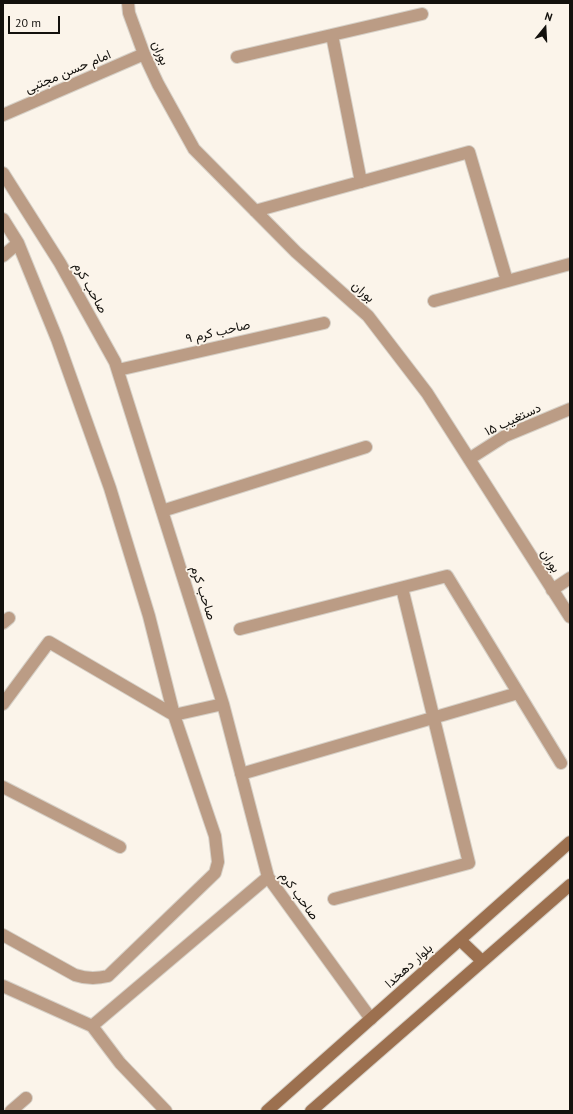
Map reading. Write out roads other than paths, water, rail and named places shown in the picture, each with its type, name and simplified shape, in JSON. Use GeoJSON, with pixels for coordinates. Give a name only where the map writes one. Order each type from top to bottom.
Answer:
{"type":"FeatureCollection","features":[{"type":"Feature","properties":{"kind":"street","name":"بوران"},"geometry":{"type":"LineString","coordinates":[[128,3],[129,13],[144,54],[158,84],[194,149],[296,252],[368,316],[427,393],[570,617]]}},
{"type":"Feature","properties":{"kind":"street"},"geometry":{"type":"LineString","coordinates":[[236,58],[422,14]]}},
{"type":"Feature","properties":{"kind":"street"},"geometry":{"type":"LineString","coordinates":[[332,35],[361,182]]}},
{"type":"Feature","properties":{"kind":"street","name":"امام حسن مجتبی"},"geometry":{"type":"LineString","coordinates":[[3,115],[144,54]]}},
{"type":"Feature","properties":{"kind":"street"},"geometry":{"type":"LineString","coordinates":[[255,211],[468,152],[507,281]]}},
{"type":"Feature","properties":{"kind":"street","name":"صاحب کرم"},"geometry":{"type":"LineString","coordinates":[[3,173],[60,263],[115,362],[223,704],[268,877],[371,1020]]}},
{"type":"Feature","properties":{"kind":"street"},"geometry":{"type":"LineString","coordinates":[[3,219],[18,243],[56,339],[110,488],[149,616],[174,715],[215,836],[218,862],[215,873],[108,976],[97,979],[87,979],[75,975],[3,935]]}},
{"type":"Feature","properties":{"kind":"street"},"geometry":{"type":"LineString","coordinates":[[3,256],[18,243]]}},
{"type":"Feature","properties":{"kind":"street"},"geometry":{"type":"LineString","coordinates":[[434,300],[570,264]]}},
{"type":"Feature","properties":{"kind":"street","name":"صاحب کرم ۹"},"geometry":{"type":"LineString","coordinates":[[118,370],[324,322]]}},
{"type":"Feature","properties":{"kind":"street","name":"دستغیب ۱۵"},"geometry":{"type":"LineString","coordinates":[[469,459],[505,436],[570,409]]}},
{"type":"Feature","properties":{"kind":"street"},"geometry":{"type":"LineString","coordinates":[[162,511],[366,446]]}},
{"type":"Feature","properties":{"kind":"street"},"geometry":{"type":"LineString","coordinates":[[240,628],[447,576],[561,763]]}},
{"type":"Feature","properties":{"kind":"street"},"geometry":{"type":"LineString","coordinates":[[552,590],[570,578]]}},
{"type":"Feature","properties":{"kind":"street"},"geometry":{"type":"LineString","coordinates":[[334,899],[469,863],[402,588]]}},
{"type":"Feature","properties":{"kind":"street"},"geometry":{"type":"LineString","coordinates":[[3,704],[49,642],[174,715],[223,704]]}},
{"type":"Feature","properties":{"kind":"street"},"geometry":{"type":"LineString","coordinates":[[241,774],[518,693]]}},
{"type":"Feature","properties":{"kind":"street"},"geometry":{"type":"LineString","coordinates":[[3,787],[120,847]]}},
{"type":"Feature","properties":{"kind":"street","name":"بلوار دهخدا"},"geometry":{"type":"LineString","coordinates":[[267,1111],[570,842]]}},
{"type":"Feature","properties":{"kind":"street"},"geometry":{"type":"LineString","coordinates":[[92,1026],[268,877]]}},
{"type":"Feature","properties":{"kind":"street"},"geometry":{"type":"LineString","coordinates":[[311,1111],[570,885]]}},
{"type":"Feature","properties":{"kind":"street"},"geometry":{"type":"LineString","coordinates":[[460,940],[482,962]]}},
{"type":"Feature","properties":{"kind":"street"},"geometry":{"type":"LineString","coordinates":[[3,986],[92,1026],[120,1064],[166,1111]]}},
{"type":"Feature","properties":{"kind":"street"},"geometry":{"type":"LineString","coordinates":[[11,1111],[26,1098]]}}]}
